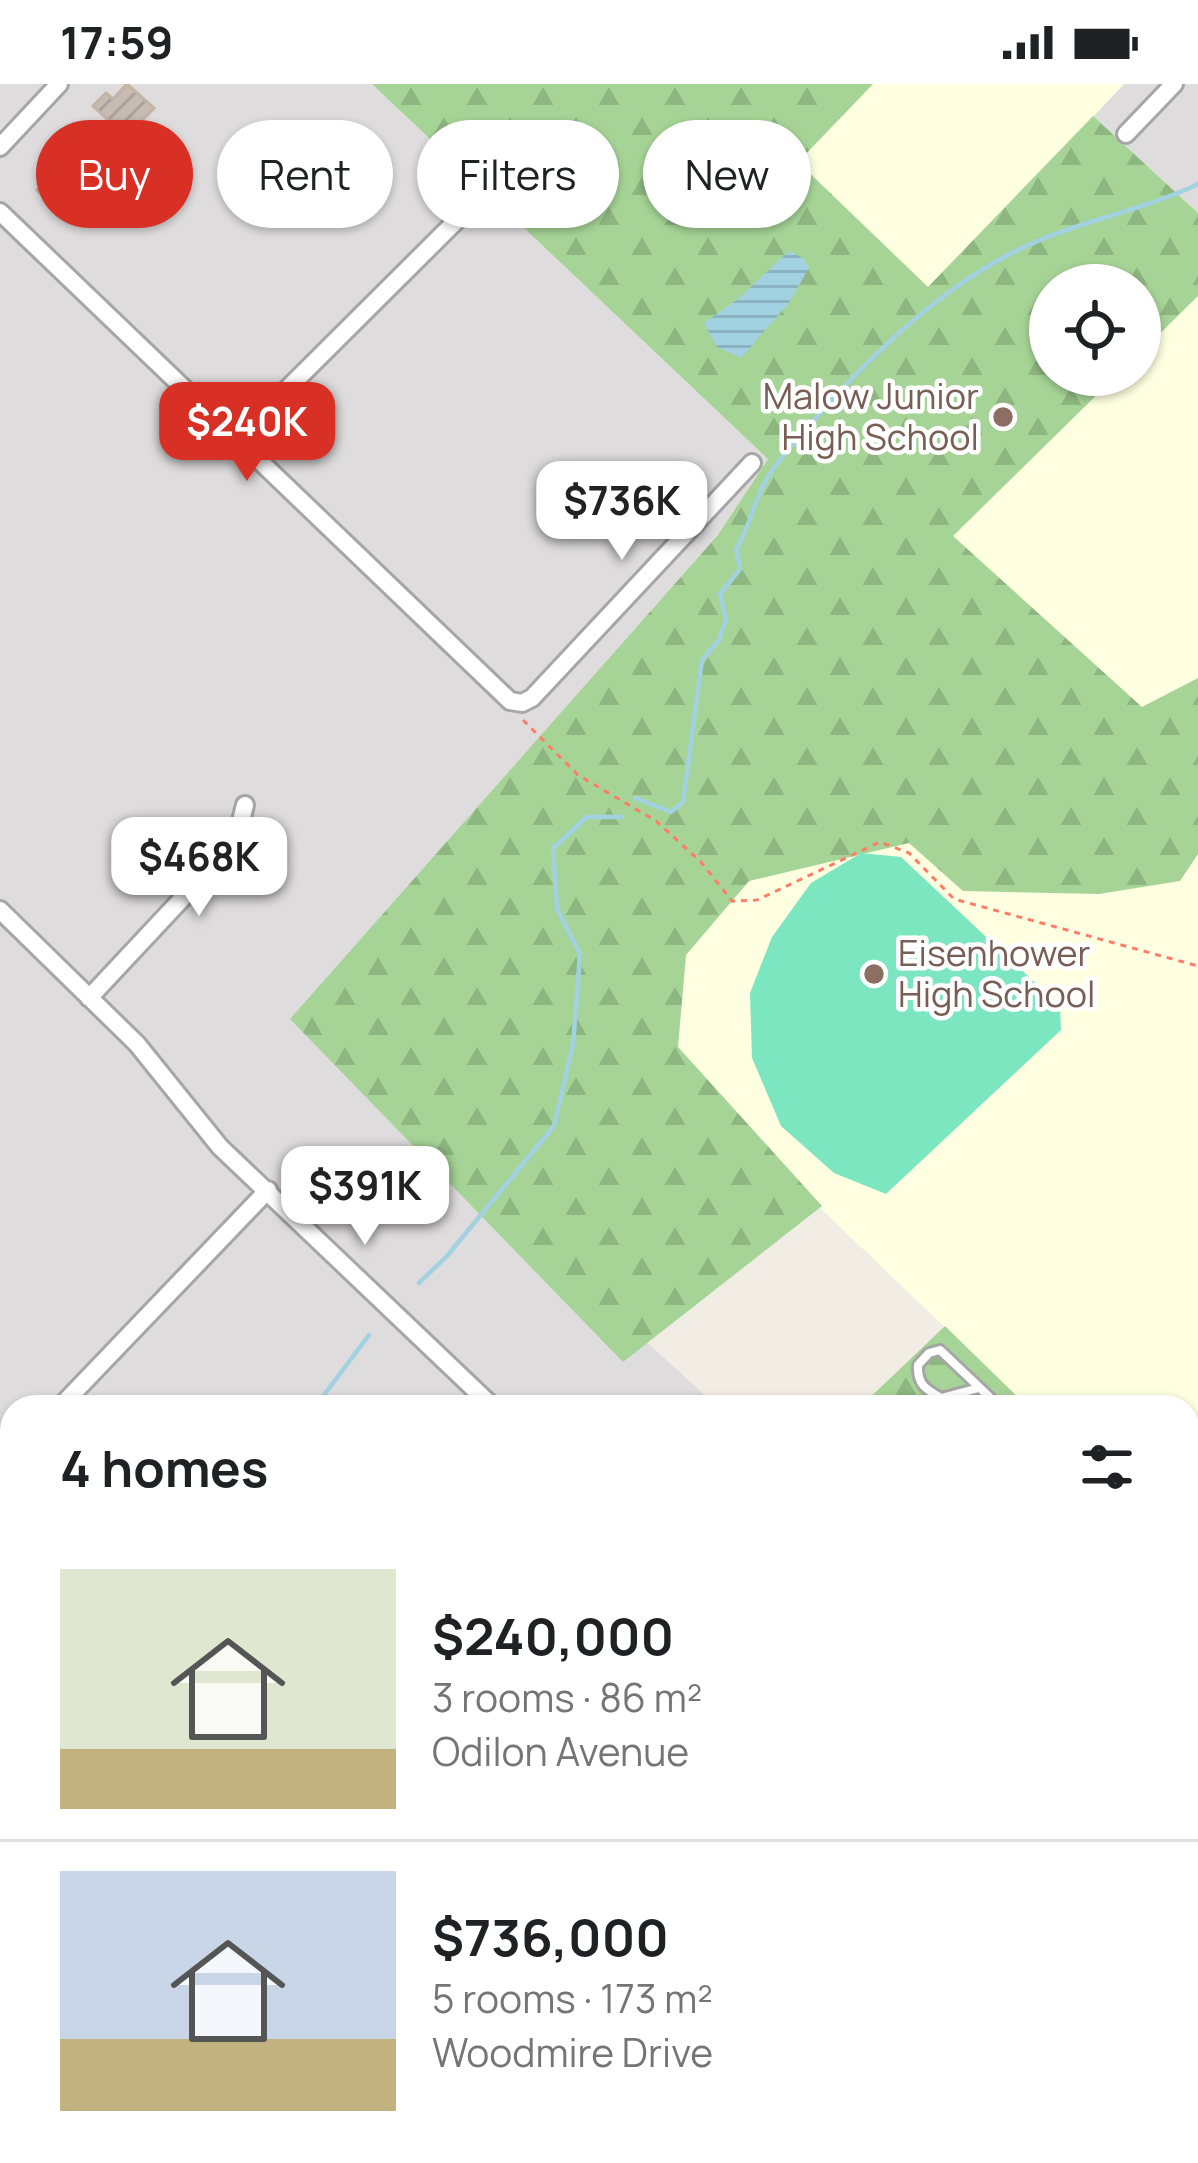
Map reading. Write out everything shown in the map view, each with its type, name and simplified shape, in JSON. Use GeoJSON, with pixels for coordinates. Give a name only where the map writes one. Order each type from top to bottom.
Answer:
{"type":"FeatureCollection","features":[{"type":"Feature","properties":{"kind":"street"},"geometry":{"type":"LineString","coordinates":[[0,147],[59,84]]}},
{"type":"Feature","properties":{"kind":"street"},"geometry":{"type":"LineString","coordinates":[[1126,134],[1174,84]]}},
{"type":"Feature","properties":{"kind":"street"},"geometry":{"type":"LineString","coordinates":[[0,212],[516,702],[532,698],[752,463]]}},
{"type":"Feature","properties":{"kind":"street"},"geometry":{"type":"LineString","coordinates":[[238,439],[449,228]]}},
{"type":"Feature","properties":{"kind":"street"},"geometry":{"type":"LineString","coordinates":[[89,998],[236,842],[245,805]]}},
{"type":"Feature","properties":{"kind":"street"},"geometry":{"type":"LineString","coordinates":[[0,910],[137,1044],[200,1127],[481,1395]]}},
{"type":"Feature","properties":{"kind":"street"},"geometry":{"type":"LineString","coordinates":[[72,1395],[268,1190]]}},
{"type":"Feature","properties":{"kind":"lane"},"geometry":{"type":"LineString","coordinates":[[935,1395],[917,1378],[917,1365],[940,1350],[987,1395]]}},
{"type":"Feature","properties":{"kind":"lane"},"geometry":{"type":"LineString","coordinates":[[952,1395],[979,1388]]}},
{"type":"Feature","properties":{"kind":"path"},"geometry":{"type":"LineString","coordinates":[[516,702],[520,717],[578,775],[656,821],[701,862],[732,901],[757,900],[880,842],[909,853],[954,899],[1198,966]]}},
{"type":"Feature","properties":{"kind":"shaded area"},"geometry":{"type":"Polygon","coordinates":[[[0,84],[372,84],[417,127],[417,228],[524,228],[768,459],[717,536],[291,1019],[705,1395],[0,1395],[0,84]]]}},
{"type":"Feature","properties":{"kind":"shaded area","name":"Eisenhower High School"},"geometry":{"type":"Polygon","coordinates":[[[873,84],[1124,84],[1093,117],[1198,213],[1198,1395],[1015,1395],[443,847],[717,536],[768,459],[927,287],[811,175],[811,148],[873,84]]]}},
{"type":"Feature","properties":{"kind":"shaded area"},"geometry":{"type":"Polygon","coordinates":[[[1124,84],[1198,84],[1198,213],[1093,116],[1124,84]]]}},
{"type":"Feature","properties":{"kind":"green space"},"geometry":{"type":"Polygon","coordinates":[[[372,84],[873,84],[811,148],[811,120],[643,120],[643,228],[811,228],[811,174],[928,287],[1093,116],[1198,213],[1198,296],[1161,332],[1161,264],[1029,264],[1029,396],[1096,396],[953,536],[1142,707],[1198,678],[1198,854],[1180,881],[1099,894],[963,891],[909,843],[749,881],[686,955],[678,1047],[822,1206],[623,1362],[290,1019],[717,536],[768,459],[524,228],[619,228],[619,120],[417,120],[417,127],[372,84]]]}},
{"type":"Feature","properties":{"kind":"green space"},"geometry":{"type":"Polygon","coordinates":[[[861,853],[901,857],[1060,1006],[1061,1030],[886,1194],[834,1173],[781,1126],[752,1058],[750,993],[772,937],[811,883],[861,853]]]}},
{"type":"Feature","properties":{"kind":"green space"},"geometry":{"type":"Polygon","coordinates":[[[945,1326],[1016,1395],[873,1395],[945,1326]]]}},
{"type":"Feature","properties":{"kind":"water"},"geometry":{"type":"Polygon","coordinates":[[[789,251],[803,258],[809,268],[788,304],[741,358],[717,347],[704,323],[738,299],[789,251]]]}},
{"type":"Feature","properties":{"kind":"building"},"geometry":{"type":"Polygon","coordinates":[[[127,84],[154,108],[142,120],[108,120],[93,106],[106,93],[113,99],[127,84]]]}},
{"type":"Feature","properties":{"kind":"waterway"},"geometry":{"type":"LineString","coordinates":[[635,798],[671,812],[683,802],[702,660],[719,640],[726,619],[720,594],[740,569],[736,549],[769,475],[831,401],[902,330],[982,270],[1056,234],[1198,184]]}},
{"type":"Feature","properties":{"kind":"waterway"},"geometry":{"type":"LineString","coordinates":[[419,1283],[447,1256],[554,1126],[573,1045],[580,954],[557,909],[553,848],[587,817],[622,817]]}},
{"type":"Feature","properties":{"kind":"waterway"},"geometry":{"type":"LineString","coordinates":[[324,1395],[369,1335]]}},
{"type":"Feature","properties":{"kind":"place","name":"Malow Junior High School"},"geometry":{"type":"Point","coordinates":[1003,417]}},
{"type":"Feature","properties":{"kind":"place","name":"Eisenhower High School"},"geometry":{"type":"Point","coordinates":[874,974]}}]}
